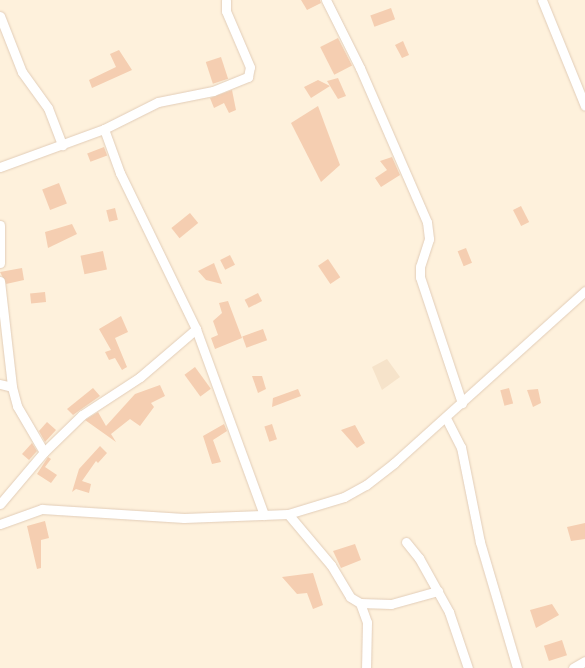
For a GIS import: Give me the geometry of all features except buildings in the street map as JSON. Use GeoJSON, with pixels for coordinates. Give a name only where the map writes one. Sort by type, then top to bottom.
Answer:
{"type":"FeatureCollection","features":[{"type":"Feature","properties":{"kind":"street"},"geometry":{"type":"LineString","coordinates":[[0,167],[104,129],[158,102],[213,91],[248,77],[250,67],[226,11],[226,0]]}},
{"type":"Feature","properties":{"kind":"street"},"geometry":{"type":"LineString","coordinates":[[326,0],[360,68],[427,222],[429,239],[420,267],[420,278],[462,403]]}},
{"type":"Feature","properties":{"kind":"street"},"geometry":{"type":"LineString","coordinates":[[542,0],[585,106]]}},
{"type":"Feature","properties":{"kind":"street"},"geometry":{"type":"LineString","coordinates":[[0,16],[22,72],[48,108],[62,145]]}},
{"type":"Feature","properties":{"kind":"street"},"geometry":{"type":"LineString","coordinates":[[104,129],[120,173],[196,329],[264,515]]}},
{"type":"Feature","properties":{"kind":"street"},"geometry":{"type":"LineString","coordinates":[[0,225],[0,263]]}},
{"type":"Feature","properties":{"kind":"street"},"geometry":{"type":"LineString","coordinates":[[0,281],[12,387],[17,406],[44,452]]}},
{"type":"Feature","properties":{"kind":"street"},"geometry":{"type":"LineString","coordinates":[[0,524],[42,509],[184,518],[288,514],[344,497],[366,485],[446,418],[585,291]]}},
{"type":"Feature","properties":{"kind":"street"},"geometry":{"type":"LineString","coordinates":[[0,504],[44,452],[82,416],[140,377],[196,329]]}},
{"type":"Feature","properties":{"kind":"street"},"geometry":{"type":"LineString","coordinates":[[0,384],[12,387]]}},
{"type":"Feature","properties":{"kind":"street"},"geometry":{"type":"LineString","coordinates":[[446,418],[461,447],[480,542],[517,668]]}},
{"type":"Feature","properties":{"kind":"street"},"geometry":{"type":"LineString","coordinates":[[288,514],[331,565],[350,597],[360,603],[391,604],[438,591]]}},
{"type":"Feature","properties":{"kind":"street"},"geometry":{"type":"LineString","coordinates":[[406,542],[438,591],[459,633],[468,668]]}},
{"type":"Feature","properties":{"kind":"street"},"geometry":{"type":"LineString","coordinates":[[360,603],[367,622],[366,668]]}},
{"type":"Feature","properties":{"kind":"street"},"geometry":{"type":"LineString","coordinates":[[573,668],[585,661]]}},
{"type":"Feature","properties":{"kind":"shaded area"},"geometry":{"type":"Polygon","coordinates":[[[387,359],[400,377],[382,390],[372,367],[387,359]]]}}]}
